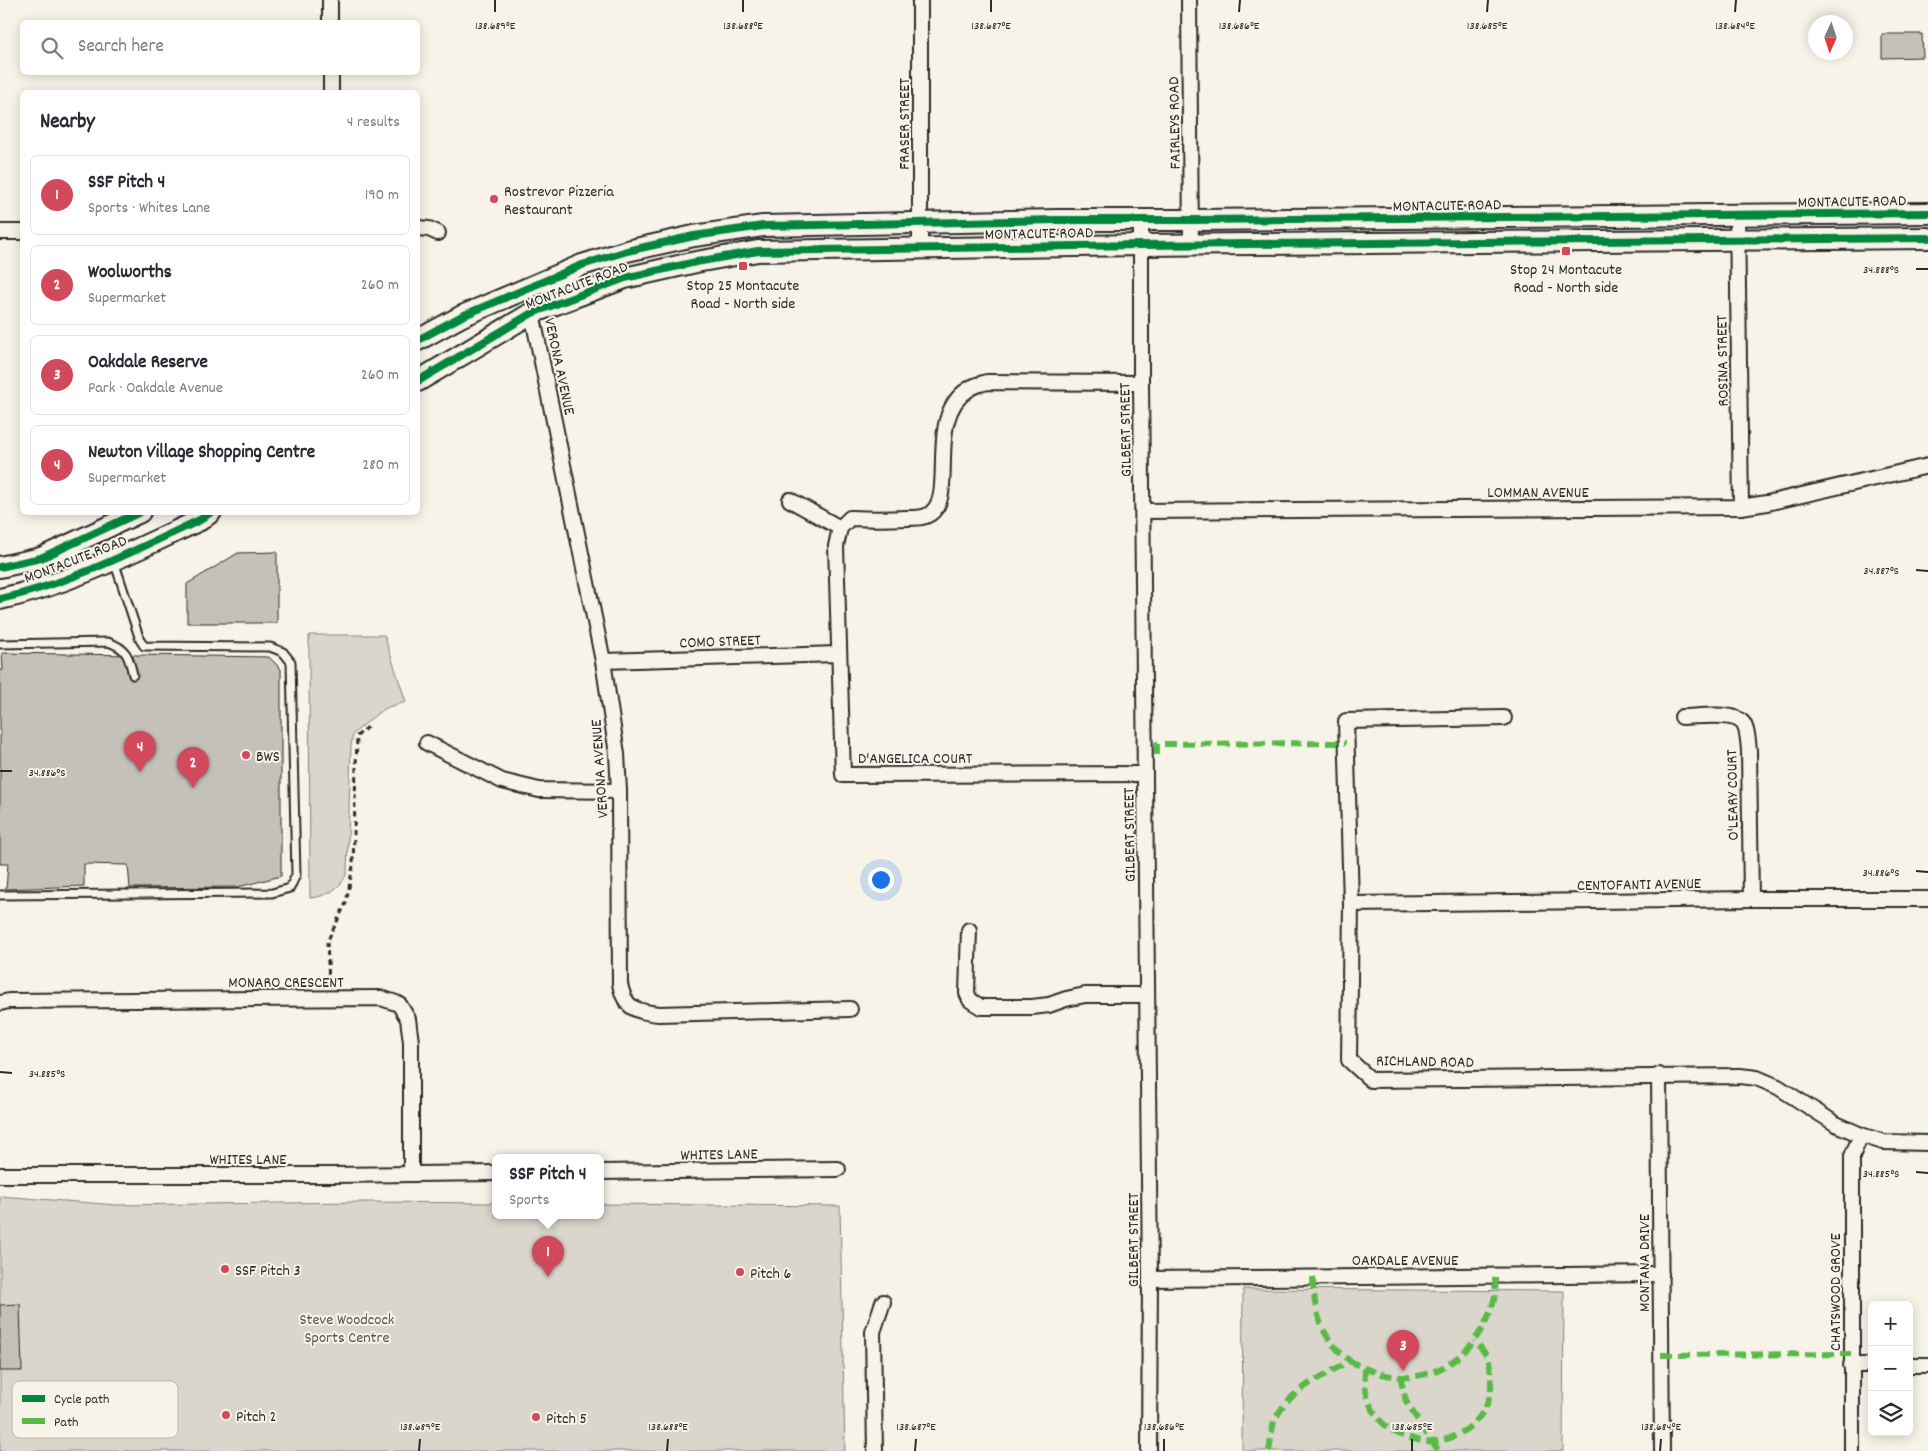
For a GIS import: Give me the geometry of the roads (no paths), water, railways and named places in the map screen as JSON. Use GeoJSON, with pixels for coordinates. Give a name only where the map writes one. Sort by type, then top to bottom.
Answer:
{"type":"FeatureCollection","features":[{"type":"Feature","properties":{"kind":"main road","name":"MONTACUTE ROAD"},"geometry":{"type":"LineString","coordinates":[[420,339],[462,316],[582,266],[627,251],[694,236],[763,226],[1141,219],[1928,213]]}},
{"type":"Feature","properties":{"kind":"main road","name":"MONTACUTE ROAD"},"geometry":{"type":"LineString","coordinates":[[420,375],[532,313],[625,278],[696,262],[758,251],[1141,244],[1928,238]]}},
{"type":"Feature","properties":{"kind":"main road","name":"MONTACUTE ROAD"},"geometry":{"type":"LineString","coordinates":[[0,567],[41,558],[134,515]]}},
{"type":"Feature","properties":{"kind":"main road","name":"MONTACUTE ROAD"},"geometry":{"type":"LineString","coordinates":[[0,598],[62,581],[114,560],[200,520],[207,515]]}},
{"type":"Feature","properties":{"kind":"street"},"geometry":{"type":"LineString","coordinates":[[330,0],[330,20]]}},
{"type":"Feature","properties":{"kind":"street","name":"FRASER STREET"},"geometry":{"type":"LineString","coordinates":[[920,0],[920,247]]}},
{"type":"Feature","properties":{"kind":"street","name":"FAIRLEYS ROAD"},"geometry":{"type":"LineString","coordinates":[[1188,0],[1191,245]]}},
{"type":"Feature","properties":{"kind":"street"},"geometry":{"type":"LineString","coordinates":[[331,75],[331,90]]}},
{"type":"Feature","properties":{"kind":"street","name":"ROSINA STREET"},"geometry":{"type":"LineString","coordinates":[[1737,215],[1741,507]]}},
{"type":"Feature","properties":{"kind":"street","name":"GILBERT STREET"},"geometry":{"type":"LineString","coordinates":[[1141,219],[1150,1279],[1149,1451]]}},
{"type":"Feature","properties":{"kind":"street"},"geometry":{"type":"LineString","coordinates":[[420,228],[429,229],[438,233]]}},
{"type":"Feature","properties":{"kind":"street"},"geometry":{"type":"LineString","coordinates":[[0,232],[20,232]]}},
{"type":"Feature","properties":{"kind":"street","name":"VERONA AVENUE"},"geometry":{"type":"LineString","coordinates":[[532,313],[603,662],[617,754],[620,791],[620,984],[623,998],[631,1007],[644,1012],[659,1014],[850,1009]]}},
{"type":"Feature","properties":{"kind":"street"},"geometry":{"type":"LineString","coordinates":[[790,500],[845,523],[927,516],[936,508],[942,496],[944,428],[950,410],[969,389],[987,382],[1141,383]]}},
{"type":"Feature","properties":{"kind":"street","name":"LOMMAN AVENUE"},"geometry":{"type":"LineString","coordinates":[[1143,511],[1741,507],[1767,503],[1928,466]]}},
{"type":"Feature","properties":{"kind":"street","name":"D'ANGELICA COURT"},"geometry":{"type":"LineString","coordinates":[[845,523],[836,546],[843,775],[1145,774]]}},
{"type":"Feature","properties":{"kind":"street","name":"COMO STREET"},"geometry":{"type":"LineString","coordinates":[[603,662],[838,654]]}},
{"type":"Feature","properties":{"kind":"street","name":"O'LEARY COURT"},"geometry":{"type":"LineString","coordinates":[[1682,717],[1730,716],[1743,723],[1749,750],[1751,899]]}},
{"type":"Feature","properties":{"kind":"street","name":"RICHLAND ROAD"},"geometry":{"type":"LineString","coordinates":[[1504,718],[1346,720],[1351,904],[1349,1060],[1372,1080],[1658,1076],[1740,1076],[1757,1078],[1778,1087],[1836,1124],[1861,1135],[1883,1142],[1928,1143]]}},
{"type":"Feature","properties":{"kind":"street"},"geometry":{"type":"LineString","coordinates":[[427,743],[502,781],[539,790],[620,791]]}},
{"type":"Feature","properties":{"kind":"street","name":"CENTOFANTI AVENUE"},"geometry":{"type":"LineString","coordinates":[[1351,904],[1751,899],[1928,899]]}},
{"type":"Feature","properties":{"kind":"street"},"geometry":{"type":"LineString","coordinates":[[969,930],[968,993],[970,1000],[981,1007],[1050,1005],[1085,995],[1147,995]]}},
{"type":"Feature","properties":{"kind":"street","name":"MONARO CRESCENT"},"geometry":{"type":"LineString","coordinates":[[0,1003],[29,1001],[381,998],[399,1004],[408,1019],[410,1042],[411,1174]]}},
{"type":"Feature","properties":{"kind":"street","name":"MONTANA DRIVE"},"geometry":{"type":"LineString","coordinates":[[1658,1076],[1662,1451]]}},
{"type":"Feature","properties":{"kind":"street","name":"CHATSWOOD GROVE"},"geometry":{"type":"LineString","coordinates":[[1852,1451],[1852,1156],[1861,1135]]}},
{"type":"Feature","properties":{"kind":"street","name":"WHITES LANE"},"geometry":{"type":"LineString","coordinates":[[604,1172],[838,1170]]}},
{"type":"Feature","properties":{"kind":"street","name":"WHITES LANE"},"geometry":{"type":"LineString","coordinates":[[0,1175],[492,1173]]}},
{"type":"Feature","properties":{"kind":"street","name":"OAKDALE AVENUE"},"geometry":{"type":"LineString","coordinates":[[1150,1279],[1661,1274]]}},
{"type":"Feature","properties":{"kind":"street"},"geometry":{"type":"LineString","coordinates":[[875,1451],[873,1332],[883,1302]]}},
{"type":"Feature","properties":{"kind":"street"},"geometry":{"type":"LineString","coordinates":[[1851,1365],[1868,1365]]}},
{"type":"Feature","properties":{"kind":"street"},"geometry":{"type":"LineString","coordinates":[[1913,1365],[1928,1365]]}},
{"type":"Feature","properties":{"kind":"lane"},"geometry":{"type":"LineString","coordinates":[[0,895],[272,893],[290,888],[296,875],[291,662],[283,652],[270,647],[144,646],[140,640],[114,560],[101,548],[70,557],[41,558]]}},
{"type":"Feature","properties":{"kind":"lane"},"geometry":{"type":"LineString","coordinates":[[0,644],[108,642],[124,651],[129,658],[133,675]]}},
{"type":"Feature","properties":{"kind":"place","name":"Rostrevor Pizzeria Restaurant"},"geometry":{"type":"Point","coordinates":[494,199]}},
{"type":"Feature","properties":{"kind":"place","name":"Stop 24 Montacute Road - North side"},"geometry":{"type":"Point","coordinates":[1566,251]}},
{"type":"Feature","properties":{"kind":"place","name":"Stop 25 Montacute Road - North side"},"geometry":{"type":"Point","coordinates":[743,266]}},
{"type":"Feature","properties":{"kind":"place","name":"BWS"},"geometry":{"type":"Point","coordinates":[246,755]}},
{"type":"Feature","properties":{"kind":"place","name":"Newton Village Shopping Centre"},"geometry":{"type":"Point","coordinates":[140,772]}},
{"type":"Feature","properties":{"kind":"place","name":"Woolworths"},"geometry":{"type":"Point","coordinates":[193,788]}},
{"type":"Feature","properties":{"kind":"place","name":"SSF Pitch 3"},"geometry":{"type":"Point","coordinates":[225,1269]}},
{"type":"Feature","properties":{"kind":"place","name":"Pitch 6"},"geometry":{"type":"Point","coordinates":[740,1272]}},
{"type":"Feature","properties":{"kind":"place","name":"SSF Pitch 4"},"geometry":{"type":"Point","coordinates":[548,1277]}},
{"type":"Feature","properties":{"kind":"place","name":"Oakdale Reserve"},"geometry":{"type":"Point","coordinates":[1403,1371]}},
{"type":"Feature","properties":{"kind":"place","name":"Pitch 2"},"geometry":{"type":"Point","coordinates":[226,1415]}},
{"type":"Feature","properties":{"kind":"place","name":"Pitch 5"},"geometry":{"type":"Point","coordinates":[536,1417]}},
{"type":"Feature","properties":{"kind":"park label","name":"Steve Woodcock Sports Centre"},"geometry":{"type":"Point","coordinates":[347,1327]}}]}
